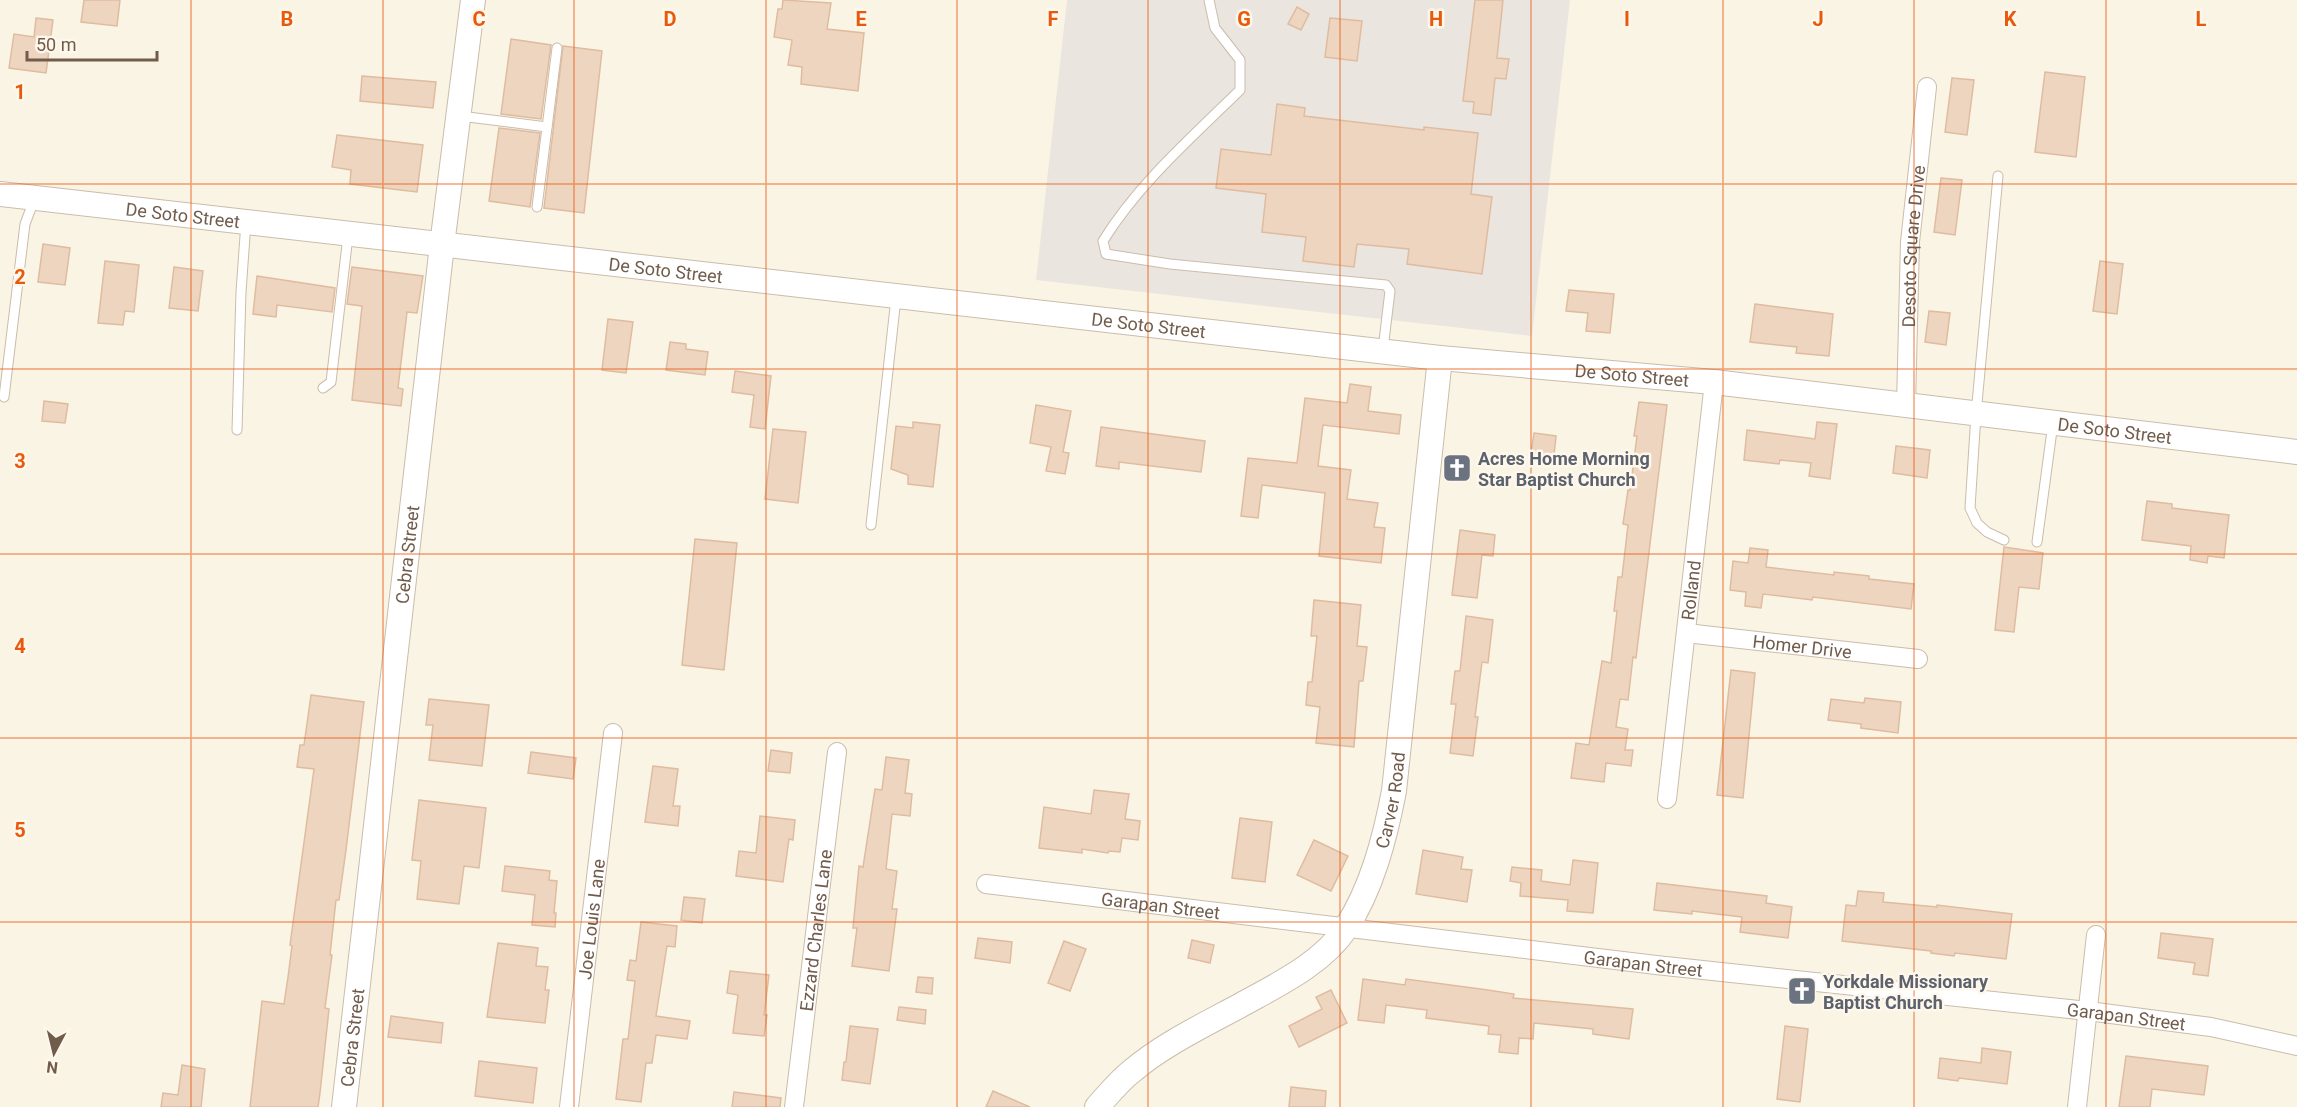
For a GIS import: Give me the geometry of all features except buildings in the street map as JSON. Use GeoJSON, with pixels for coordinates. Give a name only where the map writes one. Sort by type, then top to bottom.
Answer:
{"type":"FeatureCollection","features":[{"type":"Feature","properties":{"kind":"street","name":"Cebra Street"},"geometry":{"type":"LineString","coordinates":[[344,1107],[442,245],[473,0]]}},
{"type":"Feature","properties":{"kind":"street","name":"Desoto Square Drive"},"geometry":{"type":"LineString","coordinates":[[1906,405],[1910,242],[1927,87]]}},
{"type":"Feature","properties":{"kind":"street","name":"De Soto Street"},"geometry":{"type":"LineString","coordinates":[[0,194],[1383,352],[1714,382],[2297,452]]}},
{"type":"Feature","properties":{"kind":"street","name":"Carver Road"},"geometry":{"type":"LineString","coordinates":[[1097,1107],[1131,1071],[1198,1028],[1284,981],[1328,948],[1345,929],[1370,880],[1388,822],[1394,791],[1440,358]]}},
{"type":"Feature","properties":{"kind":"street","name":"Rolland"},"geometry":{"type":"LineString","coordinates":[[1667,800],[1714,382]]}},
{"type":"Feature","properties":{"kind":"street","name":"Homer Drive"},"geometry":{"type":"LineString","coordinates":[[1686,633],[1918,659]]}},
{"type":"Feature","properties":{"kind":"street","name":"Joe Louis Lane"},"geometry":{"type":"LineString","coordinates":[[568,1107],[613,733]]}},
{"type":"Feature","properties":{"kind":"street","name":"Ezzard Charles Lane"},"geometry":{"type":"LineString","coordinates":[[794,1107],[837,752]]}},
{"type":"Feature","properties":{"kind":"street","name":"Garapan Street"},"geometry":{"type":"LineString","coordinates":[[986,884],[1345,929],[2088,1011],[2211,1027],[2297,1046]]}},
{"type":"Feature","properties":{"kind":"street"},"geometry":{"type":"LineString","coordinates":[[2077,1107],[2096,935]]}},
{"type":"Feature","properties":{"kind":"lane"},"geometry":{"type":"LineString","coordinates":[[1209,0],[1215,28],[1240,60],[1240,90],[1184,144],[1117,219],[1103,241],[1106,254],[1170,264],[1386,285],[1390,291],[1383,352]]}},
{"type":"Feature","properties":{"kind":"lane"},"geometry":{"type":"LineString","coordinates":[[537,207],[557,48]]}},
{"type":"Feature","properties":{"kind":"lane"},"geometry":{"type":"LineString","coordinates":[[459,116],[547,127]]}},
{"type":"Feature","properties":{"kind":"lane"},"geometry":{"type":"LineString","coordinates":[[1998,176],[1976,414],[1970,508],[1977,523],[1987,532],[2004,540]]}},
{"type":"Feature","properties":{"kind":"lane"},"geometry":{"type":"LineString","coordinates":[[4,397],[25,224],[35,198]]}},
{"type":"Feature","properties":{"kind":"lane"},"geometry":{"type":"LineString","coordinates":[[237,430],[241,292],[246,222]]}},
{"type":"Feature","properties":{"kind":"lane"},"geometry":{"type":"LineString","coordinates":[[323,388],[331,382],[348,234]]}},
{"type":"Feature","properties":{"kind":"lane"},"geometry":{"type":"LineString","coordinates":[[871,525],[896,297]]}},
{"type":"Feature","properties":{"kind":"lane"},"geometry":{"type":"LineString","coordinates":[[2037,542],[2053,423]]}},
{"type":"Feature","properties":{"kind":"shaded area"},"geometry":{"type":"Polygon","coordinates":[[[1067,0],[1570,0],[1532,336],[1036,280],[1067,0]]]}},
{"type":"Feature","properties":{"kind":"place","name":"Acres Home Morning Star Baptist Church"},"geometry":{"type":"Point","coordinates":[1457,468]}},
{"type":"Feature","properties":{"kind":"place","name":"Yorkdale Missionary Baptist Church"},"geometry":{"type":"Point","coordinates":[1802,991]}}]}
